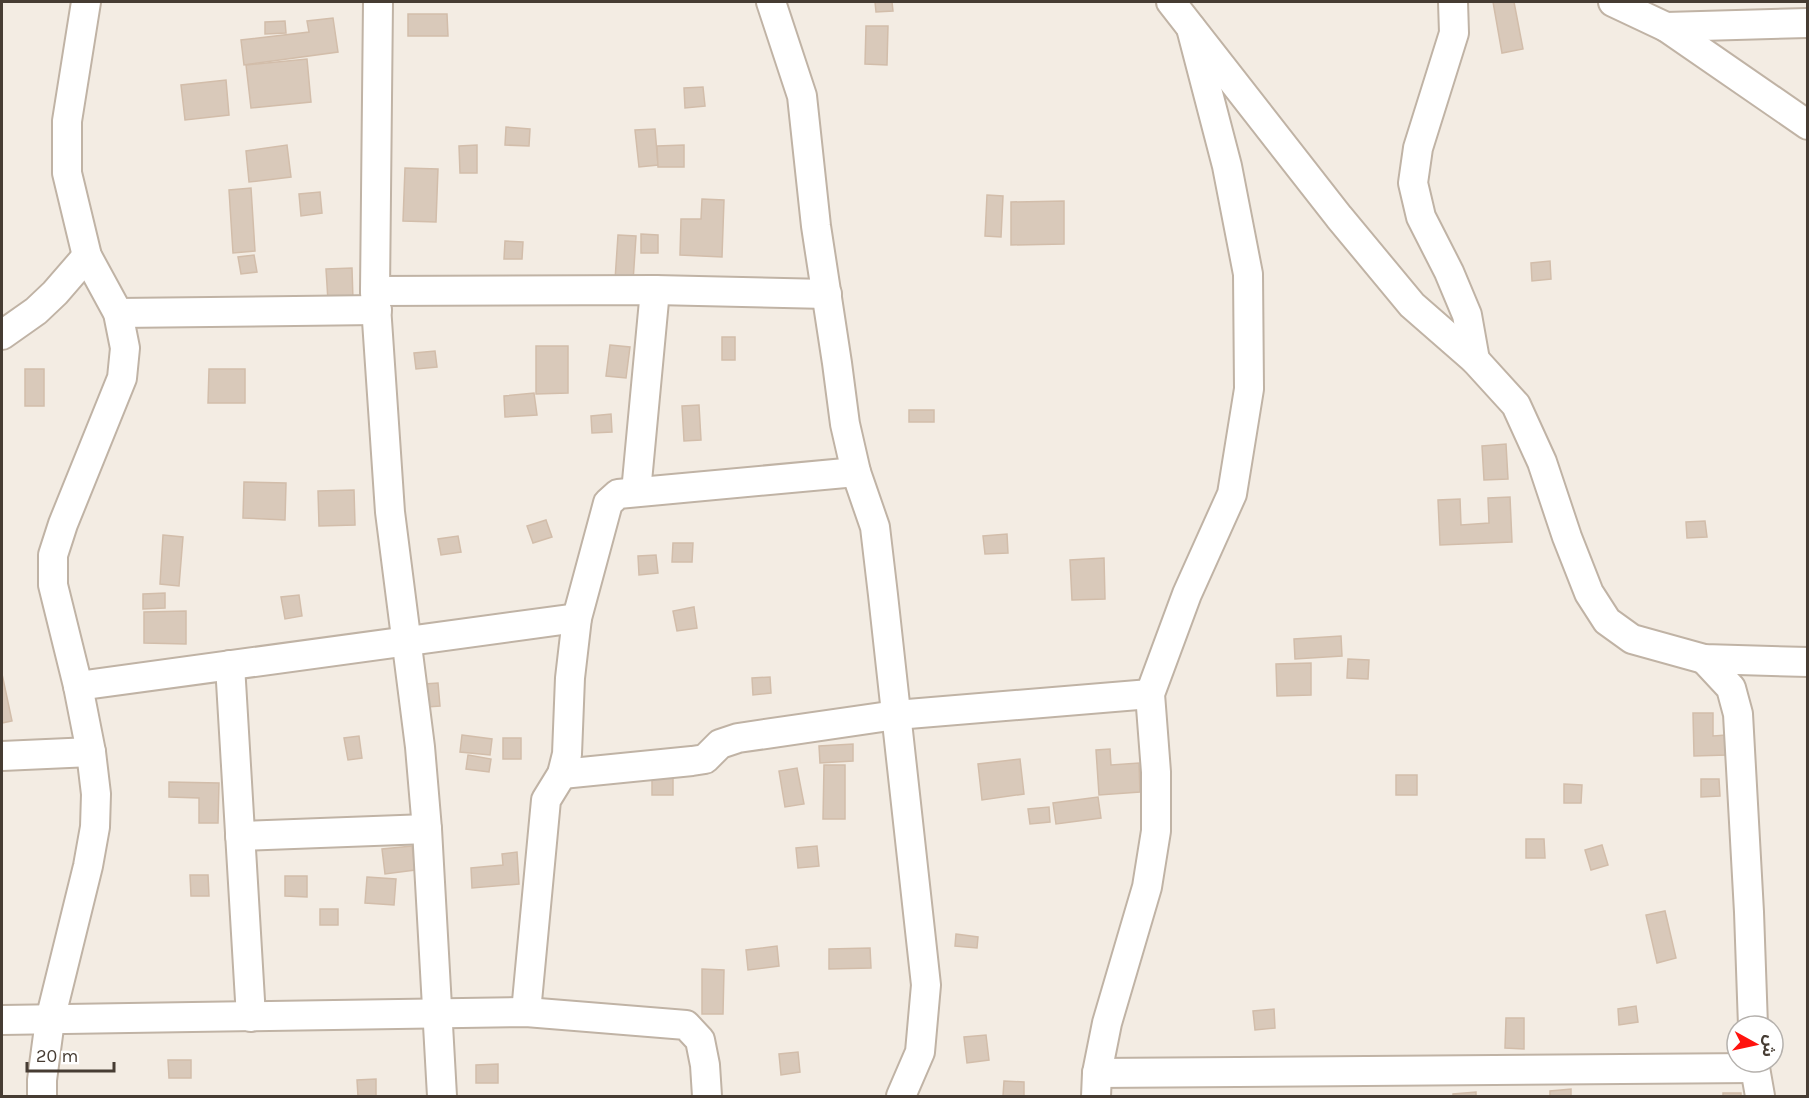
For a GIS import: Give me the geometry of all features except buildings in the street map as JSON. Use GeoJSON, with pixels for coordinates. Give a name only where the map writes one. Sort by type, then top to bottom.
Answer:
{"type":"FeatureCollection","features":[{"type":"Feature","properties":{"kind":"street"},"geometry":{"type":"LineString","coordinates":[[42,1096],[42,1080],[51,1020],[88,866],[95,827],[96,794],[91,752],[78,686],[53,585],[53,555],[63,524],[122,378],[125,348],[117,313],[87,256],[67,173],[67,121],[86,2]]}},
{"type":"Feature","properties":{"kind":"street"},"geometry":{"type":"LineString","coordinates":[[378,2],[376,300],[390,512],[420,747],[427,829],[442,1096]]}},
{"type":"Feature","properties":{"kind":"street"},"geometry":{"type":"LineString","coordinates":[[771,2],[802,96],[816,226],[845,424],[856,472],[874,527],[926,985],[920,1052],[901,1096]]}},
{"type":"Feature","properties":{"kind":"street"},"geometry":{"type":"LineString","coordinates":[[1171,2],[1339,217],[1412,305],[1475,360],[1516,405],[1542,462],[1589,593],[1607,621],[1632,639],[1704,659],[1808,662]]}},
{"type":"Feature","properties":{"kind":"street"},"geometry":{"type":"LineString","coordinates":[[1453,2],[1454,33],[1418,148],[1413,183],[1421,217],[1449,272],[1467,315],[1475,360]]}},
{"type":"Feature","properties":{"kind":"street"},"geometry":{"type":"LineString","coordinates":[[1613,2],[1666,27],[1808,125]]}},
{"type":"Feature","properties":{"kind":"street"},"geometry":{"type":"LineString","coordinates":[[1666,27],[1733,13],[1808,23]]}},
{"type":"Feature","properties":{"kind":"street"},"geometry":{"type":"LineString","coordinates":[[1191,28],[1227,166],[1248,274],[1249,390],[1232,494],[1188,594],[1150,694],[1156,772],[1156,831],[1147,887],[1107,1023],[1096,1085],[1725,1066]]}},
{"type":"Feature","properties":{"kind":"street"},"geometry":{"type":"LineString","coordinates":[[2,335],[36,311],[87,256]]}},
{"type":"Feature","properties":{"kind":"street"},"geometry":{"type":"LineString","coordinates":[[117,313],[376,300],[655,290],[827,294]]}},
{"type":"Feature","properties":{"kind":"street"},"geometry":{"type":"LineString","coordinates":[[636,492],[655,290]]}},
{"type":"Feature","properties":{"kind":"street"},"geometry":{"type":"LineString","coordinates":[[526,1012],[546,800],[562,774],[567,754],[570,678],[577,618],[608,503],[618,494],[856,472]]}},
{"type":"Feature","properties":{"kind":"street"},"geometry":{"type":"LineString","coordinates":[[78,686],[577,618]]}},
{"type":"Feature","properties":{"kind":"street"},"geometry":{"type":"LineString","coordinates":[[1704,659],[1731,688],[1738,714],[1753,1014]]}},
{"type":"Feature","properties":{"kind":"street"},"geometry":{"type":"LineString","coordinates":[[230,665],[251,1017]]}},
{"type":"Feature","properties":{"kind":"street"},"geometry":{"type":"LineString","coordinates":[[562,774],[692,762],[705,759],[720,744],[738,738],[896,716],[1150,694]]}},
{"type":"Feature","properties":{"kind":"street"},"geometry":{"type":"LineString","coordinates":[[2,756],[91,752]]}},
{"type":"Feature","properties":{"kind":"street"},"geometry":{"type":"LineString","coordinates":[[240,837],[427,829]]}},
{"type":"Feature","properties":{"kind":"street"},"geometry":{"type":"LineString","coordinates":[[2,1020],[526,1012],[686,1025],[700,1040],[705,1065],[707,1096]]}},
{"type":"Feature","properties":{"kind":"street"},"geometry":{"type":"LineString","coordinates":[[1756,1074],[1760,1096]]}}]}
